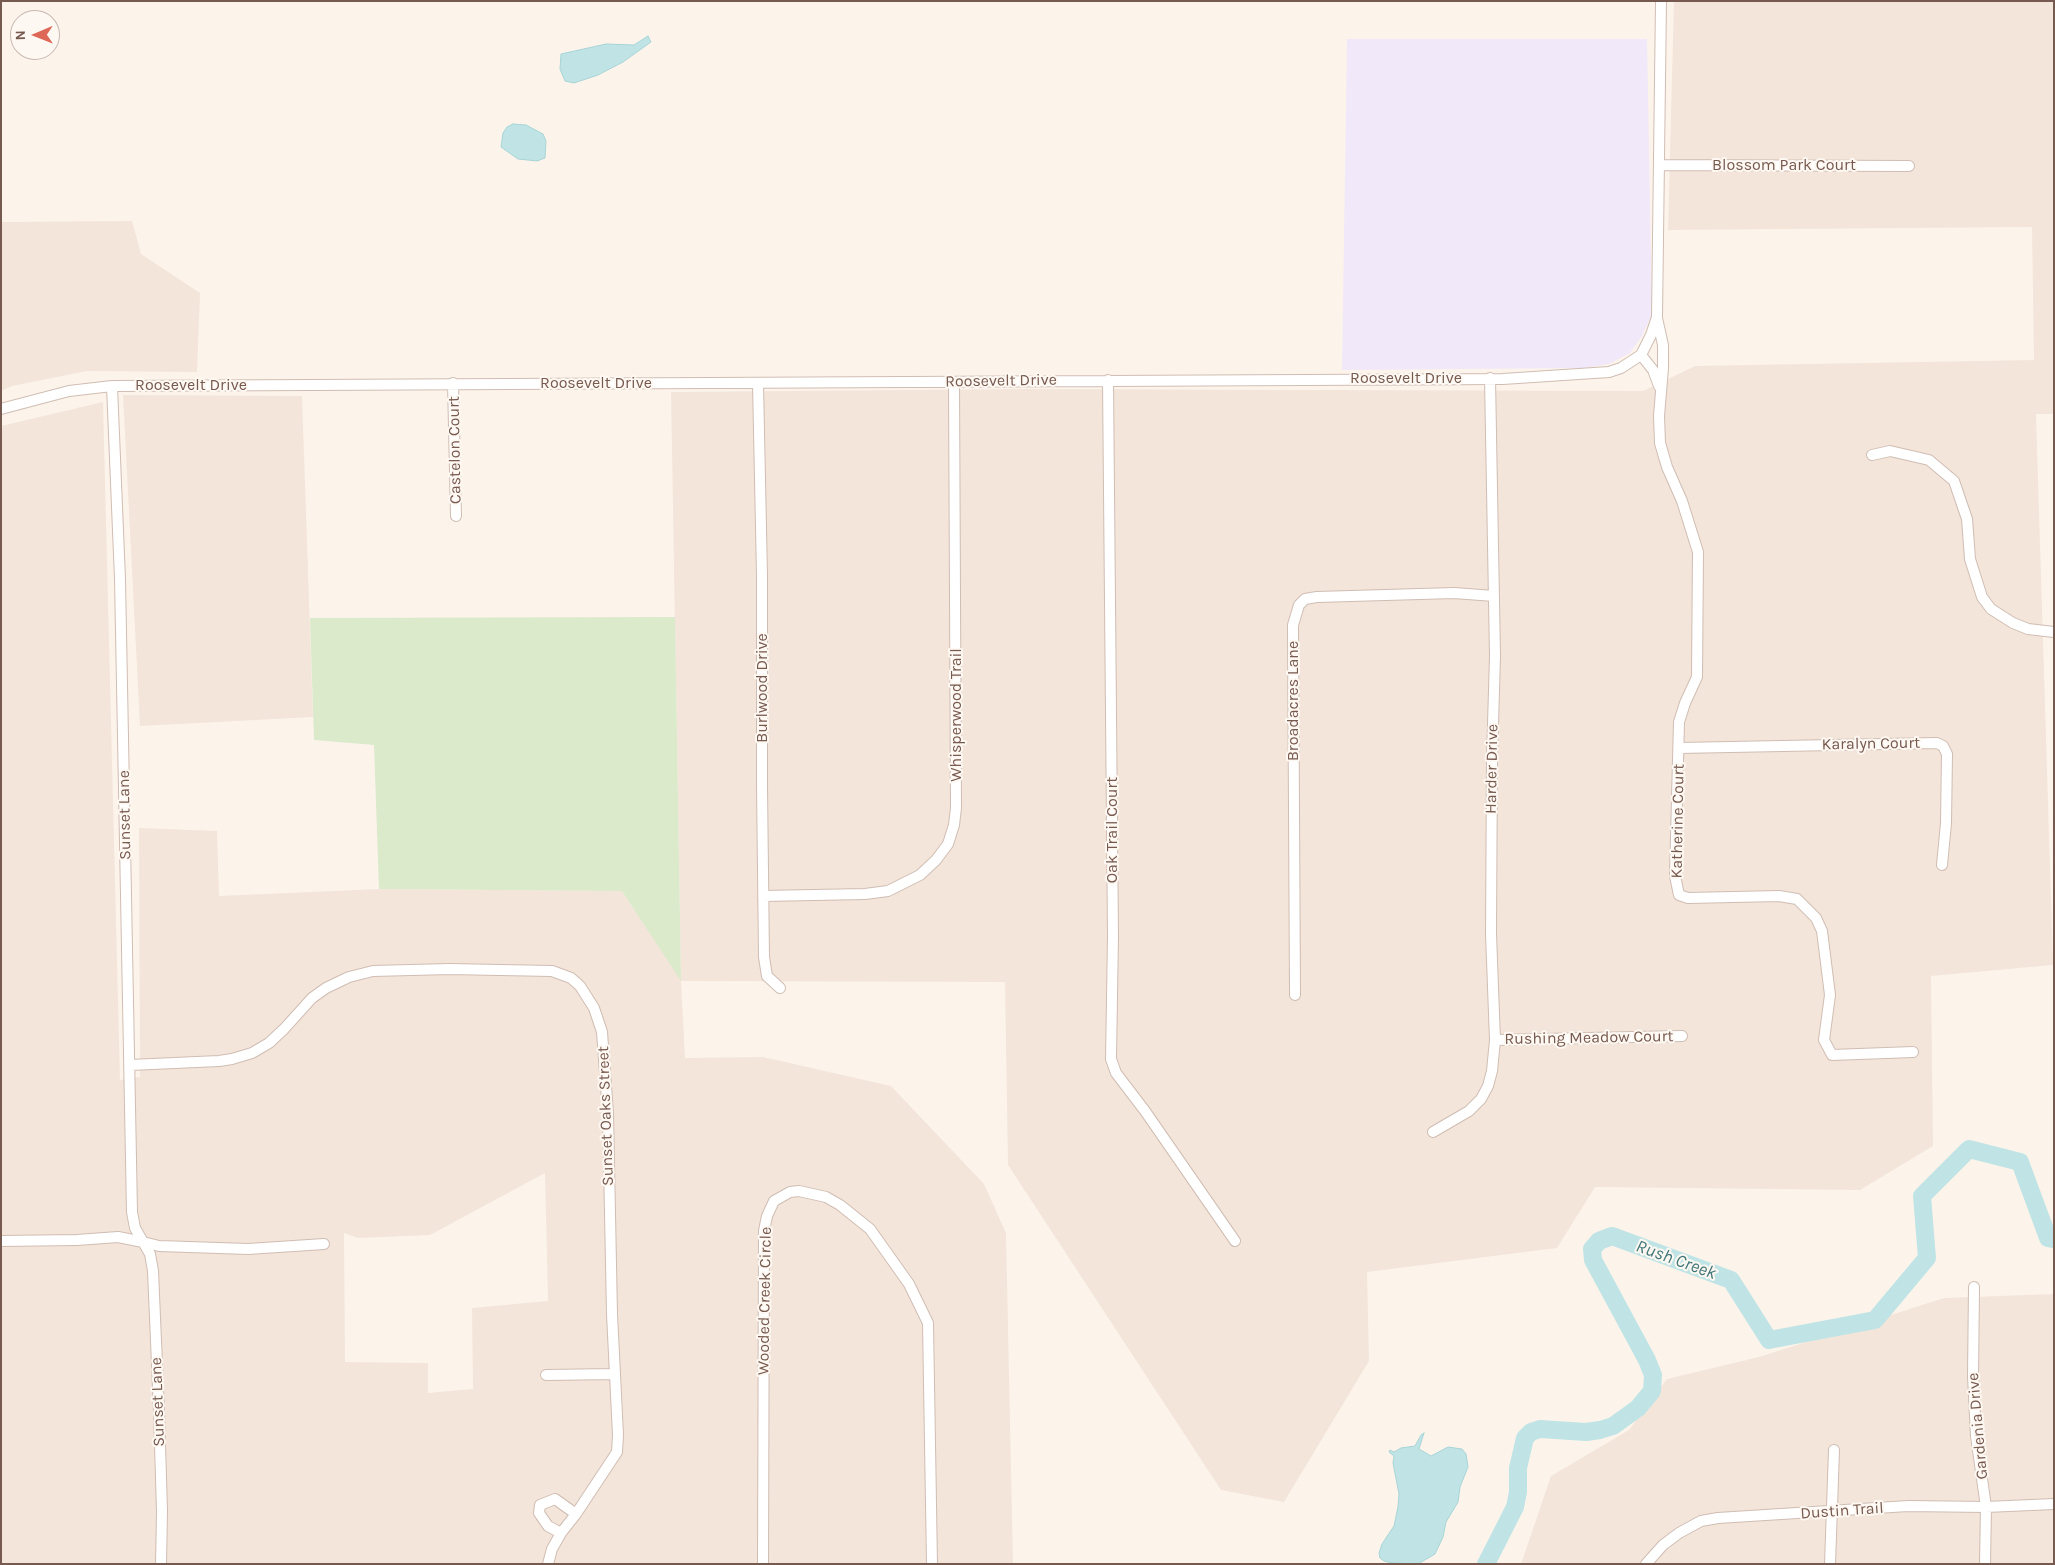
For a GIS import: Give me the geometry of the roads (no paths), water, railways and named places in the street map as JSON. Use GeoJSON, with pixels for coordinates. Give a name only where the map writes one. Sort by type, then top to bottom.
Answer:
{"type":"FeatureCollection","features":[{"type":"Feature","properties":{"kind":"street","name":"Roosevelt Drive"},"geometry":{"type":"LineString","coordinates":[[1,409],[69,391],[112,386],[1490,378],[1609,372],[1621,368],[1640,355],[1651,335],[1657,317],[1661,1]]}},
{"type":"Feature","properties":{"kind":"street","name":"Blossom Park Court"},"geometry":{"type":"LineString","coordinates":[[1660,165],[1909,166]]}},
{"type":"Feature","properties":{"kind":"street","name":"Katherine Court"},"geometry":{"type":"LineString","coordinates":[[1657,317],[1663,344],[1663,368],[1660,390],[1660,443],[1666,467],[1682,501],[1698,552],[1697,677],[1679,722],[1675,876],[1678,895],[1688,898],[1779,896],[1797,899],[1816,918],[1822,931],[1830,995],[1824,1040],[1832,1055],[1913,1052]]}},
{"type":"Feature","properties":{"kind":"street","name":"Katherine Court"},"geometry":{"type":"LineString","coordinates":[[1640,355],[1654,370],[1660,390]]}},
{"type":"Feature","properties":{"kind":"street","name":"Harder Drive"},"geometry":{"type":"LineString","coordinates":[[1434,1132],[1469,1111],[1481,1099],[1488,1086],[1492,1071],[1495,1040],[1491,934],[1492,758],[1495,656],[1490,378]]}},
{"type":"Feature","properties":{"kind":"street","name":"Oak Trail Court"},"geometry":{"type":"LineString","coordinates":[[1108,380],[1113,936],[1111,1059],[1116,1073],[1145,1111],[1235,1241]]}},
{"type":"Feature","properties":{"kind":"street","name":"Whisperwood Trail"},"geometry":{"type":"LineString","coordinates":[[763,896],[865,894],[888,891],[920,875],[936,860],[948,844],[954,825],[956,808],[954,382]]}},
{"type":"Feature","properties":{"kind":"street","name":"Castelon Court"},"geometry":{"type":"LineString","coordinates":[[453,383],[456,516]]}},
{"type":"Feature","properties":{"kind":"street","name":"Burlwood Drive"},"geometry":{"type":"LineString","coordinates":[[758,383],[762,576],[764,957],[767,976],[780,988]]}},
{"type":"Feature","properties":{"kind":"street","name":"Sunset Lane"},"geometry":{"type":"LineString","coordinates":[[112,386],[120,579],[132,1212],[135,1228],[150,1254],[153,1270],[162,1511],[161,1564]]}},
{"type":"Feature","properties":{"kind":"street"},"geometry":{"type":"LineString","coordinates":[[1872,455],[1890,452],[1929,460],[1954,481],[1967,520],[1970,559],[1982,597],[1991,609],[2013,623],[2028,629],[2054,632]]}},
{"type":"Feature","properties":{"kind":"street","name":"Broadacres Lane"},"geometry":{"type":"LineString","coordinates":[[1295,995],[1292,625],[1299,605],[1305,599],[1317,597],[1454,593],[1494,596]]}},
{"type":"Feature","properties":{"kind":"street","name":"Karalyn Court"},"geometry":{"type":"LineString","coordinates":[[1679,748],[1937,743],[1943,746],[1947,754],[1946,823],[1942,865]]}},
{"type":"Feature","properties":{"kind":"street","name":"Sunset Oaks Street"},"geometry":{"type":"LineString","coordinates":[[130,1065],[219,1061],[252,1053],[269,1043],[312,998],[326,988],[349,976],[373,972],[449,969],[552,971],[571,978],[588,996],[602,1032],[608,1113],[617,1452],[576,1514],[560,1533],[552,1549],[548,1564]]}},
{"type":"Feature","properties":{"kind":"street","name":"Rushing Meadow Court"},"geometry":{"type":"LineString","coordinates":[[1495,1040],[1682,1036]]}},
{"type":"Feature","properties":{"kind":"street","name":"Wooded Creek Circle"},"geometry":{"type":"LineString","coordinates":[[764,1564],[764,1231],[767,1216],[774,1201],[790,1192],[799,1191],[826,1196],[870,1229],[909,1284],[928,1322],[932,1564]]}},
{"type":"Feature","properties":{"kind":"street"},"geometry":{"type":"LineString","coordinates":[[1,1241],[77,1240],[118,1237],[159,1246],[248,1249],[324,1244]]}},
{"type":"Feature","properties":{"kind":"street","name":"Gardenia Drive"},"geometry":{"type":"LineString","coordinates":[[1974,1287],[1973,1376],[1976,1436],[1986,1507],[1986,1564]]}},
{"type":"Feature","properties":{"kind":"street"},"geometry":{"type":"LineString","coordinates":[[546,1375],[615,1374]]}},
{"type":"Feature","properties":{"kind":"street"},"geometry":{"type":"LineString","coordinates":[[1830,1564],[1834,1450]]}},
{"type":"Feature","properties":{"kind":"street"},"geometry":{"type":"LineString","coordinates":[[560,1533],[548,1526],[539,1513],[540,1505],[555,1499],[576,1514]]}},
{"type":"Feature","properties":{"kind":"street","name":"Dustin Trail"},"geometry":{"type":"LineString","coordinates":[[1646,1564],[1679,1533],[1701,1521],[1718,1518],[1908,1506],[1986,1507],[2054,1504]]}},
{"type":"Feature","properties":{"kind":"water"},"geometry":{"type":"Polygon","coordinates":[[[648,36],[651,42],[623,62],[598,75],[574,83],[565,81],[560,69],[561,54],[606,44],[634,45],[648,36]]]}},
{"type":"Feature","properties":{"kind":"water"},"geometry":{"type":"Polygon","coordinates":[[[513,124],[526,125],[543,134],[546,141],[545,158],[537,161],[518,159],[501,147],[503,133],[507,127],[513,124]]]}},
{"type":"Feature","properties":{"kind":"water"},"geometry":{"type":"Polygon","coordinates":[[[1424,1433],[1419,1449],[1431,1456],[1448,1447],[1462,1449],[1466,1454],[1468,1467],[1460,1487],[1458,1502],[1446,1522],[1443,1537],[1435,1554],[1418,1564],[1384,1561],[1380,1558],[1379,1553],[1382,1544],[1394,1526],[1399,1494],[1393,1463],[1394,1456],[1389,1452],[1390,1450],[1394,1452],[1401,1448],[1415,1446],[1424,1433]]]}},
{"type":"Feature","properties":{"kind":"waterway","name":"Rush Creek"},"geometry":{"type":"LineString","coordinates":[[1486,1564],[1515,1507],[1518,1492],[1518,1468],[1525,1438],[1531,1432],[1540,1429],[1586,1432],[1613,1426],[1638,1408],[1652,1391],[1653,1375],[1647,1360],[1593,1260],[1592,1249],[1599,1241],[1612,1236],[1731,1280],[1769,1340],[1875,1320],[1927,1258],[1922,1196],[1969,1149],[2020,1162],[2048,1238],[2054,1239]]}}]}
